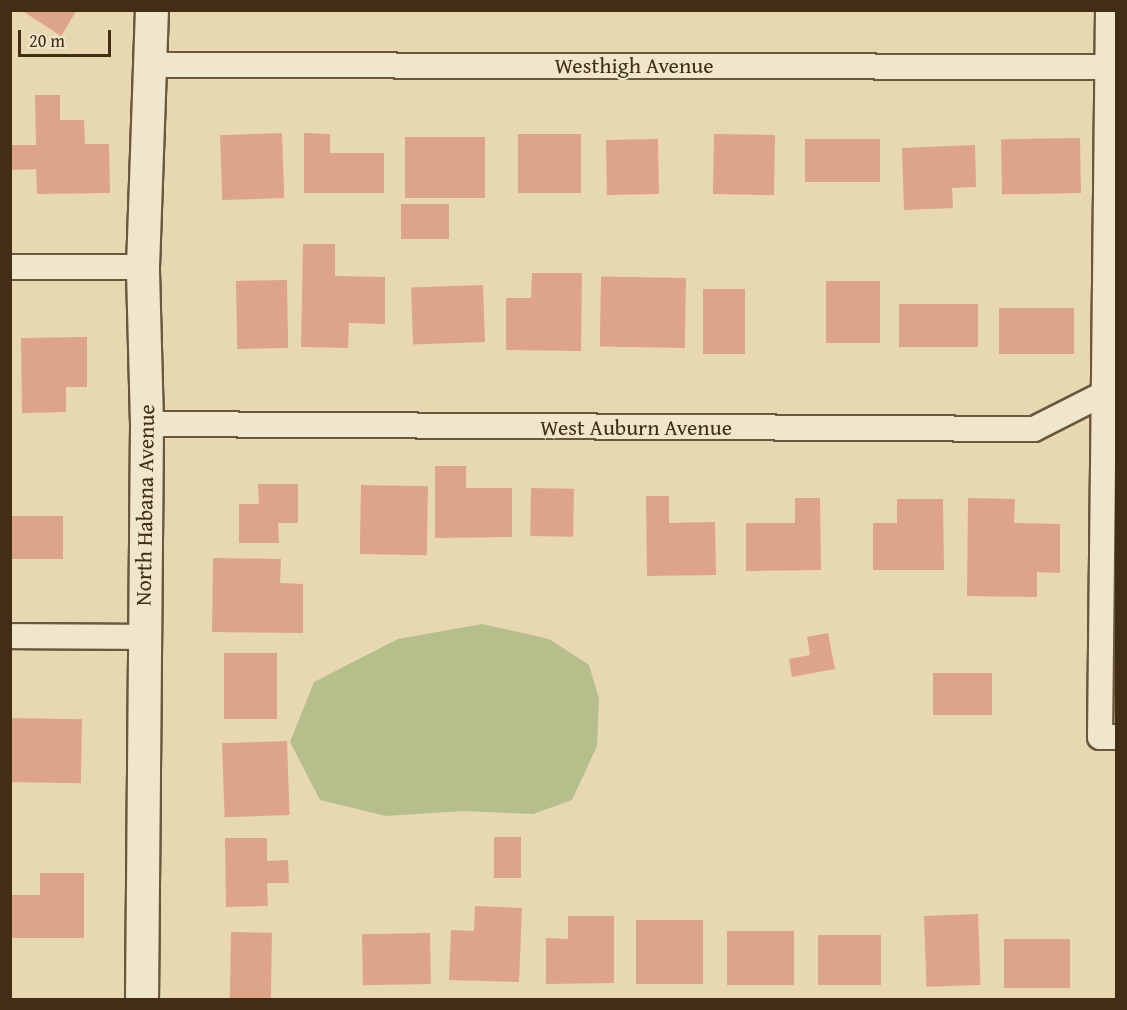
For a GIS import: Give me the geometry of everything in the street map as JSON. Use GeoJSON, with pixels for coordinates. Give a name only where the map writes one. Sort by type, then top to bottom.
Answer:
{"type":"FeatureCollection","features":[{"type":"Feature","properties":{"kind":"street","name":"North Habana Avenue"},"geometry":{"type":"LineString","coordinates":[[142,999],[143,637],[147,424],[143,267],[152,65],[152,10]]}},
{"type":"Feature","properties":{"kind":"street"},"geometry":{"type":"LineString","coordinates":[[1108,10],[1112,67],[1108,737]]}},
{"type":"Feature","properties":{"kind":"street","name":"Westhigh Avenue"},"geometry":{"type":"LineString","coordinates":[[152,65],[1112,67]]}},
{"type":"Feature","properties":{"kind":"street"},"geometry":{"type":"LineString","coordinates":[[10,267],[143,267]]}},
{"type":"Feature","properties":{"kind":"street","name":"West Auburn Avenue"},"geometry":{"type":"LineString","coordinates":[[147,424],[1034,429],[1110,394]]}},
{"type":"Feature","properties":{"kind":"street"},"geometry":{"type":"LineString","coordinates":[[10,636],[143,637]]}},
{"type":"Feature","properties":{"kind":"green space"},"geometry":{"type":"Polygon","coordinates":[[[482,624],[549,639],[589,665],[599,699],[597,746],[572,800],[533,814],[463,811],[386,816],[320,800],[290,742],[314,682],[398,639],[482,624]]]}},
{"type":"Feature","properties":{"kind":"building"},"geometry":{"type":"Polygon","coordinates":[[[21,10],[77,10],[61,36],[21,10]]]}},
{"type":"Feature","properties":{"kind":"building"},"geometry":{"type":"Polygon","coordinates":[[[35,95],[60,95],[60,120],[84,120],[85,144],[109,144],[110,193],[37,194],[36,169],[12,170],[12,145],[36,145],[35,95]]]}},
{"type":"Feature","properties":{"kind":"building"},"geometry":{"type":"Polygon","coordinates":[[[282,133],[284,198],[222,200],[220,135],[282,133]]]}},
{"type":"Feature","properties":{"kind":"building"},"geometry":{"type":"Polygon","coordinates":[[[304,133],[330,134],[330,153],[384,153],[384,193],[304,193],[304,133]]]}},
{"type":"Feature","properties":{"kind":"building"},"geometry":{"type":"Polygon","coordinates":[[[518,134],[581,134],[581,193],[518,193],[518,134]]]}},
{"type":"Feature","properties":{"kind":"building"},"geometry":{"type":"Polygon","coordinates":[[[714,134],[775,135],[774,195],[713,194],[714,134]]]}},
{"type":"Feature","properties":{"kind":"building"},"geometry":{"type":"Polygon","coordinates":[[[405,137],[485,137],[485,198],[405,198],[405,137]]]}},
{"type":"Feature","properties":{"kind":"building"},"geometry":{"type":"Polygon","coordinates":[[[1080,138],[1081,193],[1002,194],[1001,139],[1080,138]]]}},
{"type":"Feature","properties":{"kind":"building"},"geometry":{"type":"Polygon","coordinates":[[[658,139],[659,194],[607,195],[606,140],[658,139]]]}},
{"type":"Feature","properties":{"kind":"building"},"geometry":{"type":"Polygon","coordinates":[[[805,139],[880,139],[880,182],[805,182],[805,139]]]}},
{"type":"Feature","properties":{"kind":"building"},"geometry":{"type":"Polygon","coordinates":[[[975,145],[976,187],[952,188],[953,208],[904,210],[902,148],[975,145]]]}},
{"type":"Feature","properties":{"kind":"building"},"geometry":{"type":"Polygon","coordinates":[[[401,204],[449,204],[449,239],[401,239],[401,204]]]}},
{"type":"Feature","properties":{"kind":"building"},"geometry":{"type":"Polygon","coordinates":[[[303,244],[335,244],[335,276],[385,277],[385,324],[349,323],[348,348],[301,347],[303,244]]]}},
{"type":"Feature","properties":{"kind":"building"},"geometry":{"type":"Polygon","coordinates":[[[532,273],[582,273],[581,351],[506,350],[506,298],[531,298],[532,273]]]}},
{"type":"Feature","properties":{"kind":"building"},"geometry":{"type":"Polygon","coordinates":[[[601,277],[686,278],[685,348],[600,347],[601,277]]]}},
{"type":"Feature","properties":{"kind":"building"},"geometry":{"type":"Polygon","coordinates":[[[287,280],[288,348],[237,349],[236,281],[287,280]]]}},
{"type":"Feature","properties":{"kind":"building"},"geometry":{"type":"Polygon","coordinates":[[[826,281],[880,281],[880,343],[826,343],[826,281]]]}},
{"type":"Feature","properties":{"kind":"building"},"geometry":{"type":"Polygon","coordinates":[[[483,285],[485,342],[413,344],[411,288],[483,285]]]}},
{"type":"Feature","properties":{"kind":"building"},"geometry":{"type":"Polygon","coordinates":[[[703,289],[745,289],[745,354],[703,354],[703,289]]]}},
{"type":"Feature","properties":{"kind":"building"},"geometry":{"type":"Polygon","coordinates":[[[899,304],[978,304],[978,347],[899,347],[899,304]]]}},
{"type":"Feature","properties":{"kind":"building"},"geometry":{"type":"Polygon","coordinates":[[[999,308],[1074,308],[1074,354],[999,354],[999,308]]]}},
{"type":"Feature","properties":{"kind":"building"},"geometry":{"type":"Polygon","coordinates":[[[87,337],[87,387],[66,387],[66,412],[22,413],[21,338],[87,337]]]}},
{"type":"Feature","properties":{"kind":"building"},"geometry":{"type":"Polygon","coordinates":[[[435,466],[466,466],[466,488],[512,488],[512,537],[435,538],[435,466]]]}},
{"type":"Feature","properties":{"kind":"building"},"geometry":{"type":"Polygon","coordinates":[[[258,484],[298,484],[298,523],[278,523],[279,543],[239,543],[239,504],[259,504],[258,484]]]}},
{"type":"Feature","properties":{"kind":"building"},"geometry":{"type":"Polygon","coordinates":[[[361,485],[428,486],[427,555],[360,554],[361,485]]]}},
{"type":"Feature","properties":{"kind":"building"},"geometry":{"type":"Polygon","coordinates":[[[531,488],[574,489],[573,537],[530,536],[531,488]]]}},
{"type":"Feature","properties":{"kind":"building"},"geometry":{"type":"Polygon","coordinates":[[[646,496],[669,496],[669,523],[715,522],[716,575],[647,576],[646,496]]]}},
{"type":"Feature","properties":{"kind":"building"},"geometry":{"type":"Polygon","coordinates":[[[795,498],[820,498],[821,570],[746,571],[746,523],[795,523],[795,498]]]}},
{"type":"Feature","properties":{"kind":"building"},"geometry":{"type":"Polygon","coordinates":[[[968,498],[1015,499],[1014,523],[1060,524],[1060,573],[1037,572],[1037,597],[967,596],[968,498]]]}},
{"type":"Feature","properties":{"kind":"building"},"geometry":{"type":"Polygon","coordinates":[[[897,499],[943,499],[944,570],[873,570],[873,523],[897,523],[897,499]]]}},
{"type":"Feature","properties":{"kind":"building"},"geometry":{"type":"Polygon","coordinates":[[[10,516],[63,516],[63,559],[10,559],[10,516]]]}},
{"type":"Feature","properties":{"kind":"building"},"geometry":{"type":"Polygon","coordinates":[[[213,558],[281,559],[280,583],[303,584],[303,633],[212,632],[213,558]]]}},
{"type":"Feature","properties":{"kind":"building"},"geometry":{"type":"Polygon","coordinates":[[[828,633],[835,669],[792,677],[789,659],[810,655],[807,637],[828,633]]]}},
{"type":"Feature","properties":{"kind":"building"},"geometry":{"type":"Polygon","coordinates":[[[224,653],[277,653],[277,719],[224,719],[224,653]]]}},
{"type":"Feature","properties":{"kind":"building"},"geometry":{"type":"Polygon","coordinates":[[[933,673],[992,673],[992,715],[933,715],[933,673]]]}},
{"type":"Feature","properties":{"kind":"building"},"geometry":{"type":"Polygon","coordinates":[[[10,718],[82,719],[81,783],[10,782],[10,718]]]}},
{"type":"Feature","properties":{"kind":"building"},"geometry":{"type":"Polygon","coordinates":[[[287,741],[290,815],[225,817],[222,743],[287,741]]]}},
{"type":"Feature","properties":{"kind":"building"},"geometry":{"type":"Polygon","coordinates":[[[494,837],[521,837],[521,878],[494,878],[494,837]]]}},
{"type":"Feature","properties":{"kind":"building"},"geometry":{"type":"Polygon","coordinates":[[[225,838],[267,838],[267,861],[288,860],[289,883],[267,883],[268,906],[226,907],[225,838]]]}},
{"type":"Feature","properties":{"kind":"building"},"geometry":{"type":"Polygon","coordinates":[[[40,873],[84,873],[84,938],[10,938],[10,895],[40,895],[40,873]]]}},
{"type":"Feature","properties":{"kind":"building"},"geometry":{"type":"Polygon","coordinates":[[[475,906],[522,908],[519,982],[449,980],[451,930],[474,931],[475,906]]]}},
{"type":"Feature","properties":{"kind":"building"},"geometry":{"type":"Polygon","coordinates":[[[978,914],[980,985],[927,987],[924,916],[978,914]]]}},
{"type":"Feature","properties":{"kind":"building"},"geometry":{"type":"Polygon","coordinates":[[[568,916],[614,916],[614,983],[546,984],[546,938],[568,939],[568,916]]]}},
{"type":"Feature","properties":{"kind":"building"},"geometry":{"type":"Polygon","coordinates":[[[636,920],[703,920],[703,984],[636,984],[636,920]]]}},
{"type":"Feature","properties":{"kind":"building"},"geometry":{"type":"Polygon","coordinates":[[[727,931],[794,931],[794,985],[727,985],[727,931]]]}},
{"type":"Feature","properties":{"kind":"building"},"geometry":{"type":"Polygon","coordinates":[[[231,932],[272,933],[271,1000],[230,1000],[231,932]]]}},
{"type":"Feature","properties":{"kind":"building"},"geometry":{"type":"Polygon","coordinates":[[[430,933],[431,984],[363,985],[362,934],[430,933]]]}},
{"type":"Feature","properties":{"kind":"building"},"geometry":{"type":"Polygon","coordinates":[[[818,935],[881,935],[881,985],[818,985],[818,935]]]}},
{"type":"Feature","properties":{"kind":"building"},"geometry":{"type":"Polygon","coordinates":[[[1004,939],[1070,939],[1070,988],[1004,988],[1004,939]]]}}]}
